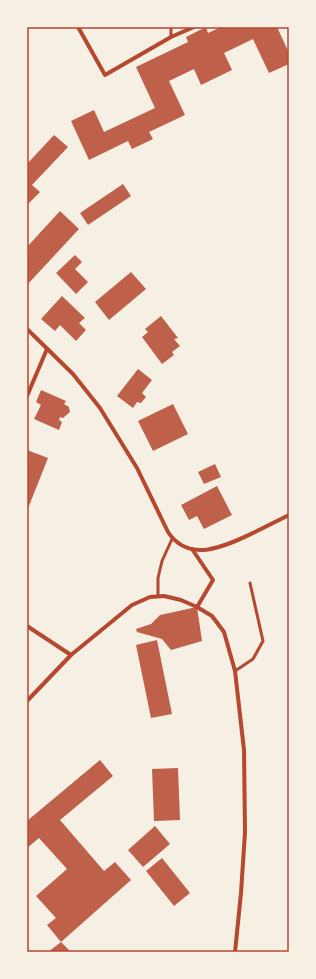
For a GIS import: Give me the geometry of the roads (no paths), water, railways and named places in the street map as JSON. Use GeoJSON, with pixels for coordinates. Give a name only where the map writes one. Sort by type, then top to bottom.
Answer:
{"type":"FeatureCollection","features":[{"type":"Feature","properties":{"kind":"street"},"geometry":{"type":"LineString","coordinates":[[78,27],[105,75],[171,37],[194,27]]}},
{"type":"Feature","properties":{"kind":"street"},"geometry":{"type":"LineString","coordinates":[[27,329],[73,374],[100,408],[137,468],[172,539],[182,546],[192,550],[216,548],[232,543],[289,515]]}},
{"type":"Feature","properties":{"kind":"street"},"geometry":{"type":"LineString","coordinates":[[27,396],[47,349]]}},
{"type":"Feature","properties":{"kind":"street"},"geometry":{"type":"LineString","coordinates":[[192,550],[213,580],[197,607]]}},
{"type":"Feature","properties":{"kind":"street"},"geometry":{"type":"LineString","coordinates":[[27,701],[71,655],[132,605],[150,597],[164,596],[181,600],[212,616],[224,632],[235,671],[244,750],[245,832],[242,893],[235,952]]}},
{"type":"Feature","properties":{"kind":"street"},"geometry":{"type":"LineString","coordinates":[[27,626],[71,655]]}},
{"type":"Feature","properties":{"kind":"lane"},"geometry":{"type":"LineString","coordinates":[[171,27],[171,37]]}},
{"type":"Feature","properties":{"kind":"lane"},"geometry":{"type":"LineString","coordinates":[[158,596],[158,578],[162,561],[172,539]]}},
{"type":"Feature","properties":{"kind":"lane"},"geometry":{"type":"LineString","coordinates":[[235,671],[253,659],[263,641],[250,583]]}}]}
